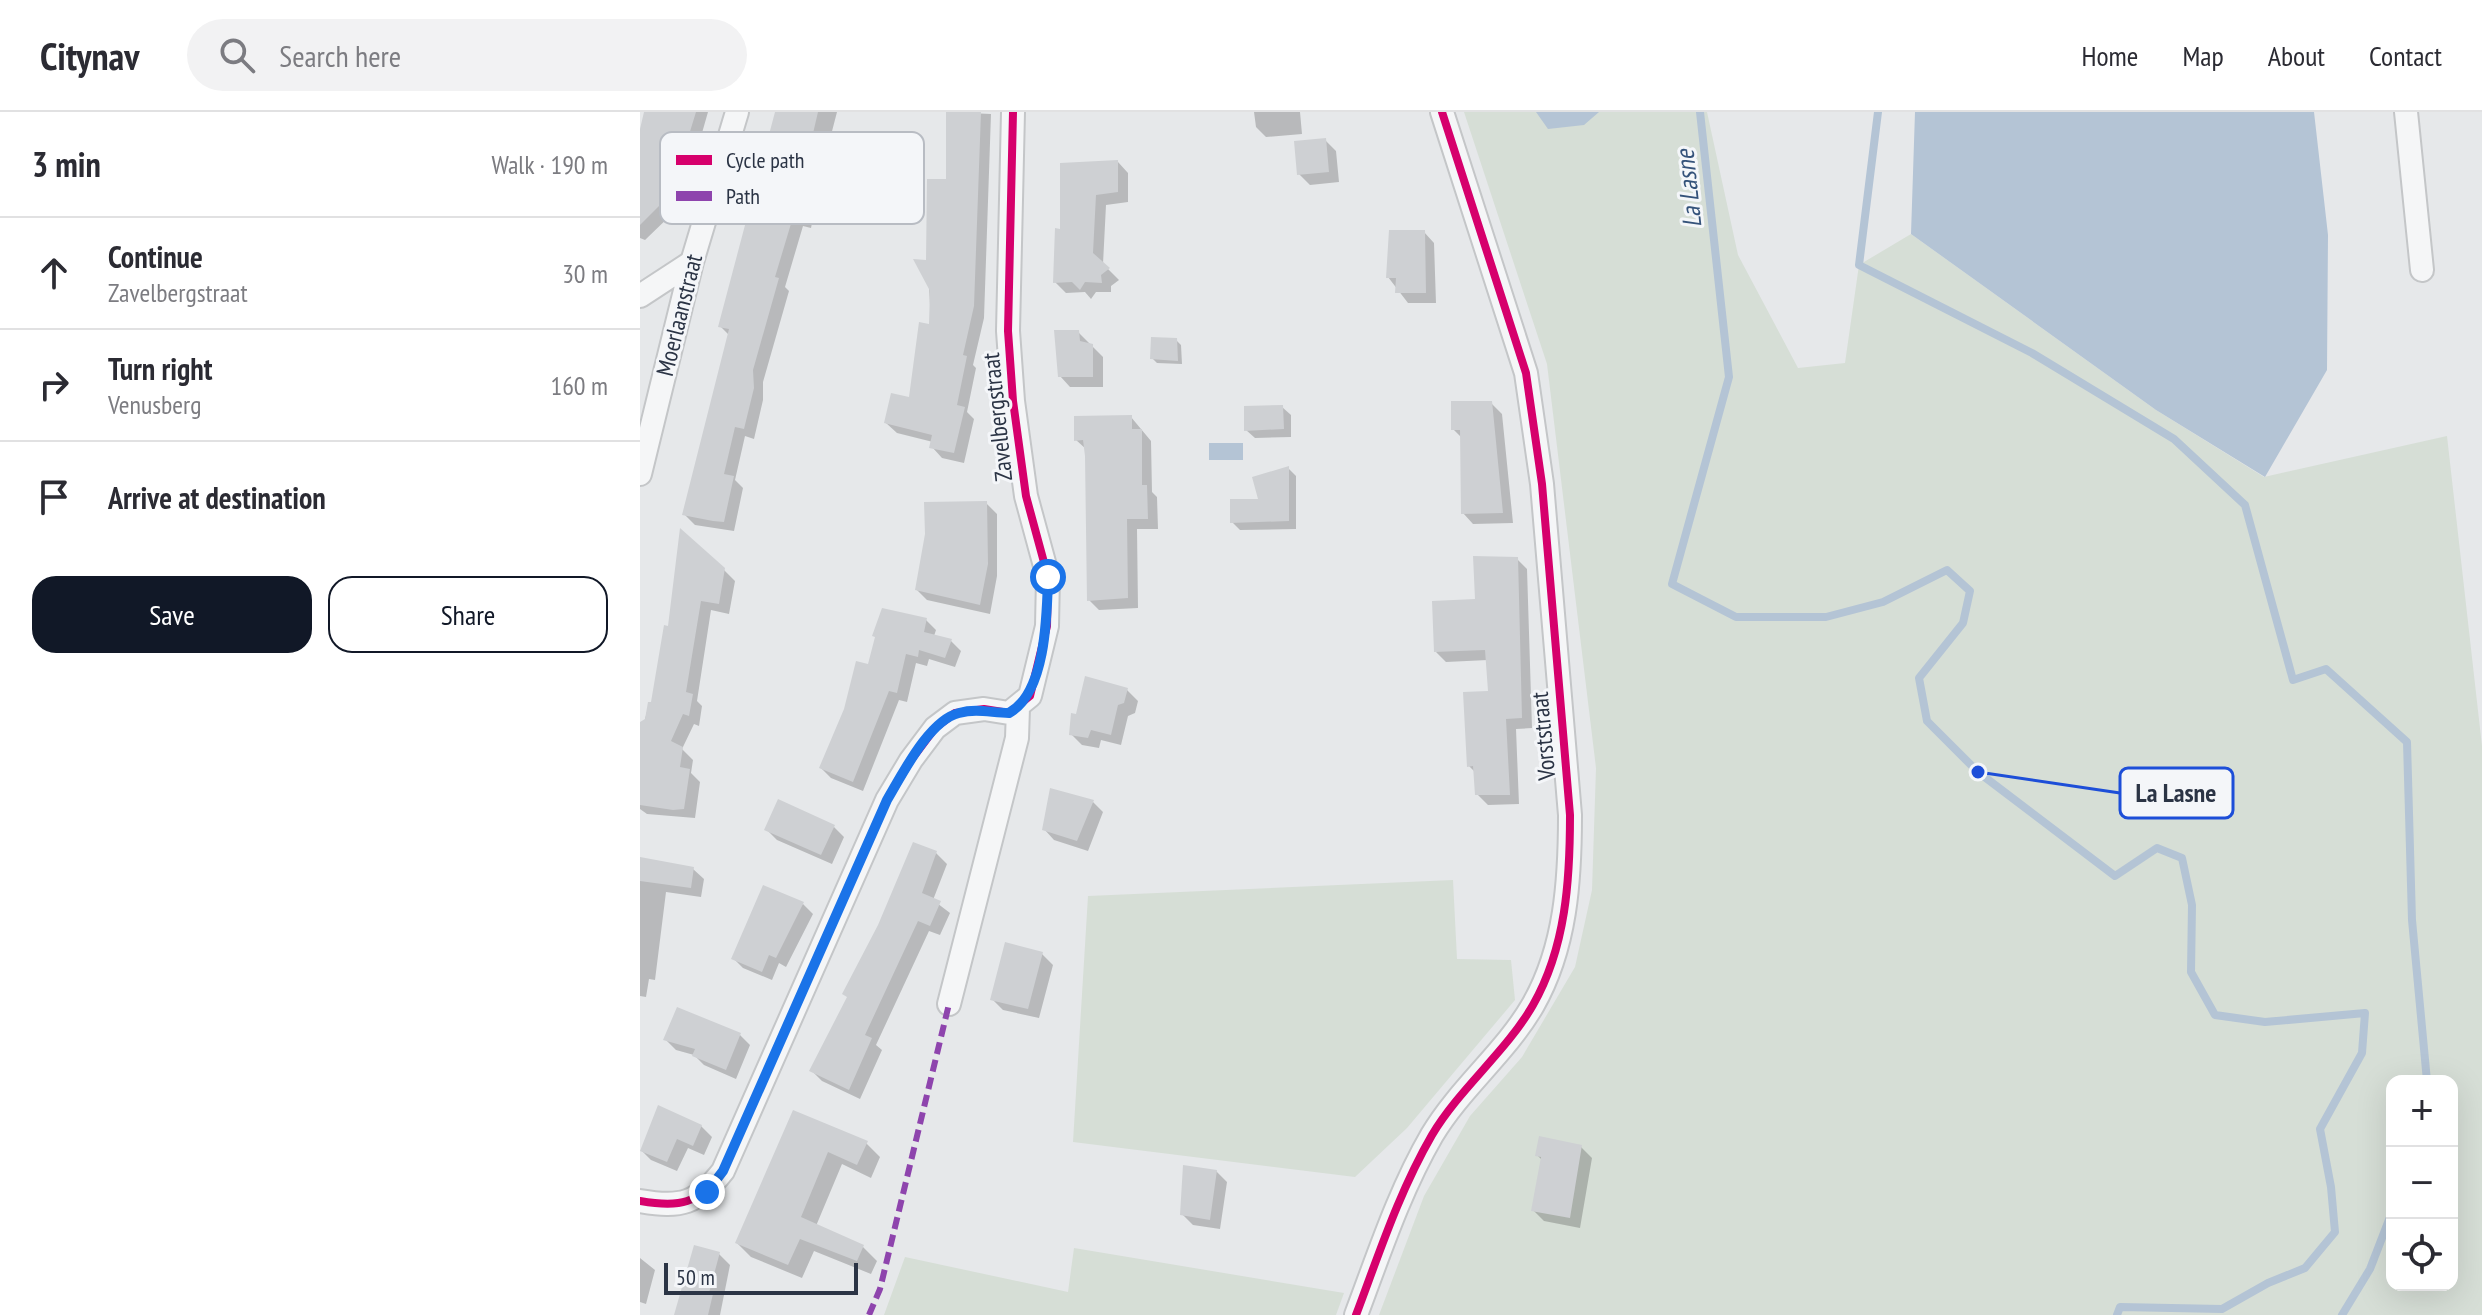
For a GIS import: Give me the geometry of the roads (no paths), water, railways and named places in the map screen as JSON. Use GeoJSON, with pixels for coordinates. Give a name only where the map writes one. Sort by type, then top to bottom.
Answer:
{"type":"FeatureCollection","features":[{"type":"Feature","properties":{"kind":"street","name":"Moerlaanstraat"},"geometry":{"type":"LineString","coordinates":[[731,132],[737,112]]}},
{"type":"Feature","properties":{"kind":"street","name":"Zavelbergstraat"},"geometry":{"type":"LineString","coordinates":[[949,1004],[1017,738],[1018,708],[1030,696],[1047,626],[1048,577],[1026,496],[1013,401],[1008,331],[1013,112]]}},
{"type":"Feature","properties":{"kind":"street","name":"Vorststraat"},"geometry":{"type":"LineString","coordinates":[[1356,1315],[1406,1185],[1434,1132],[1532,1006],[1552,962],[1565,913],[1570,859],[1570,815],[1542,484],[1526,373],[1442,112]]}},
{"type":"Feature","properties":{"kind":"street"},"geometry":{"type":"LineString","coordinates":[[2406,112],[2422,270]]}},
{"type":"Feature","properties":{"kind":"street","name":"Moerlaanstraat"},"geometry":{"type":"LineString","coordinates":[[640,474],[703,224]]}},
{"type":"Feature","properties":{"kind":"street"},"geometry":{"type":"LineString","coordinates":[[640,296],[692,262]]}},
{"type":"Feature","properties":{"kind":"street"},"geometry":{"type":"LineString","coordinates":[[640,1201],[688,1203],[707,1192],[723,1171],[887,800],[935,728],[955,713],[984,709],[1009,713],[1018,708]]}},
{"type":"Feature","properties":{"kind":"water"},"geometry":{"type":"Polygon","coordinates":[[[1536,112],[1599,112],[1584,125],[1548,129],[1536,112]]]}},
{"type":"Feature","properties":{"kind":"water"},"geometry":{"type":"Polygon","coordinates":[[[1915,112],[2314,112],[2328,235],[2327,370],[2265,477],[2156,410],[1911,234],[1915,112]]]}},
{"type":"Feature","properties":{"kind":"water"},"geometry":{"type":"Polygon","coordinates":[[[1209,443],[1243,443],[1243,460],[1209,460],[1209,443]]]}},
{"type":"Feature","properties":{"kind":"waterway","name":"La Lasne"},"geometry":{"type":"LineString","coordinates":[[1700,112],[1729,377],[1672,584],[1736,617],[1826,617],[1883,602],[1947,570],[1970,591],[1963,623],[1919,678],[1927,721],[1978,772],[2115,876],[2157,848],[2182,858],[2192,905],[2191,972],[2215,1015],[2265,1022],[2365,1013],[2362,1053],[2320,1129],[2331,1187],[2335,1232],[2305,1268],[2268,1283],[2222,1309],[2120,1307],[2117,1315]]}},
{"type":"Feature","properties":{"kind":"waterway"},"geometry":{"type":"LineString","coordinates":[[1878,112],[1859,265],[2032,353],[2174,439],[2245,505],[2293,680],[2326,669],[2407,742],[2412,920],[2426,1075]]}},
{"type":"Feature","properties":{"kind":"waterway"},"geometry":{"type":"LineString","coordinates":[[2342,1315],[2370,1269],[2389,1219]]}},
{"type":"Feature","properties":{"kind":"place","name":"La Lasne"},"geometry":{"type":"Point","coordinates":[1978,772]}}]}
